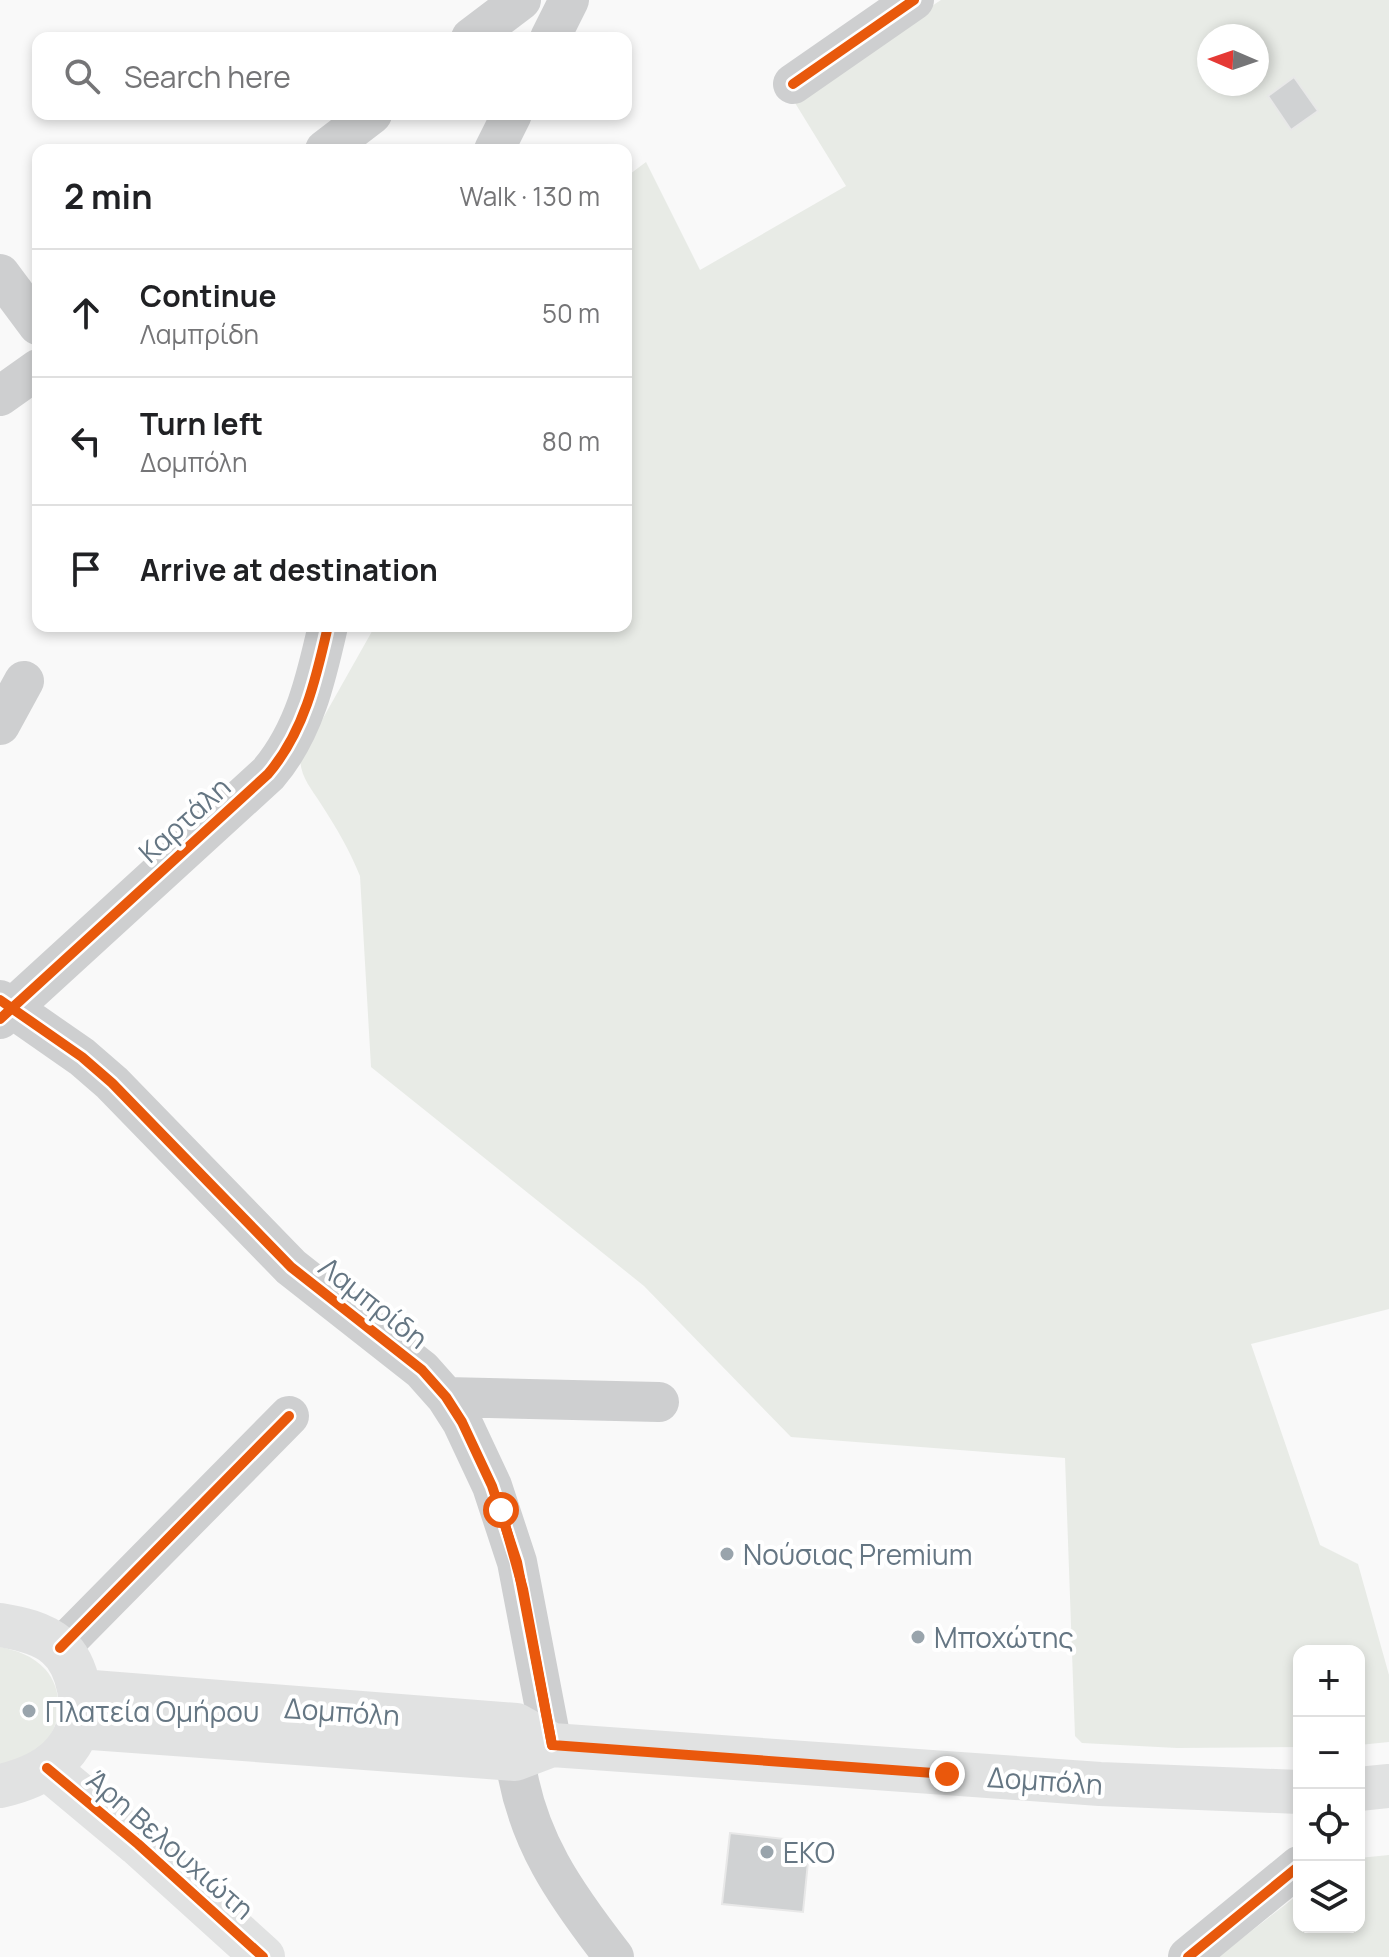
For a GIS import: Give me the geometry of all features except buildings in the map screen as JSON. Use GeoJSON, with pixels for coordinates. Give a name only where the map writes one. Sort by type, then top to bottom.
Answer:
{"type":"FeatureCollection","features":[{"type":"Feature","properties":{"kind":"main road"},"geometry":{"type":"LineString","coordinates":[[0,1625],[34,1633],[60,1648],[74,1671],[79,1709],[68,1748],[47,1768],[28,1778],[0,1786]]}},
{"type":"Feature","properties":{"kind":"main road","name":"Δομπόλη"},"geometry":{"type":"LineString","coordinates":[[79,1709],[516,1725],[533,1752],[1293,1792]]}},
{"type":"Feature","properties":{"kind":"main road","name":"Άρη Βελουχιώτη"},"geometry":{"type":"LineString","coordinates":[[47,1768],[138,1844],[263,1957]]}},
{"type":"Feature","properties":{"kind":"main road"},"geometry":{"type":"LineString","coordinates":[[1365,1788],[1389,1786]]}},
{"type":"Feature","properties":{"kind":"street"},"geometry":{"type":"LineString","coordinates":[[479,32],[521,0]]}},
{"type":"Feature","properties":{"kind":"street"},"geometry":{"type":"LineString","coordinates":[[553,32],[569,0]]}},
{"type":"Feature","properties":{"kind":"street"},"geometry":{"type":"LineString","coordinates":[[793,84],[914,0]]}},
{"type":"Feature","properties":{"kind":"street"},"geometry":{"type":"LineString","coordinates":[[333,144],[364,120]]}},
{"type":"Feature","properties":{"kind":"street"},"geometry":{"type":"LineString","coordinates":[[497,144],[509,120]]}},
{"type":"Feature","properties":{"kind":"street"},"geometry":{"type":"LineString","coordinates":[[0,274],[32,317]]}},
{"type":"Feature","properties":{"kind":"street"},"geometry":{"type":"LineString","coordinates":[[0,396],[32,373]]}},
{"type":"Feature","properties":{"kind":"street","name":"Καρτάλη"},"geometry":{"type":"LineString","coordinates":[[4,1009],[234,807],[282,757],[300,724],[326,632]]}},
{"type":"Feature","properties":{"kind":"street"},"geometry":{"type":"LineString","coordinates":[[0,725],[24,681]]}},
{"type":"Feature","properties":{"kind":"street","name":"Λαμπρίδη"},"geometry":{"type":"LineString","coordinates":[[4,1009],[82,1057],[112,1083],[291,1267],[422,1370],[446,1397],[462,1422],[492,1486],[517,1562],[533,1752],[522,1803],[532,1831],[559,1883],[614,1957]]}},
{"type":"Feature","properties":{"kind":"street"},"geometry":{"type":"LineString","coordinates":[[446,1397],[659,1402]]}},
{"type":"Feature","properties":{"kind":"street"},"geometry":{"type":"LineString","coordinates":[[60,1648],[289,1416]]}},
{"type":"Feature","properties":{"kind":"street"},"geometry":{"type":"LineString","coordinates":[[1188,1957],[1293,1871]]}},
{"type":"Feature","properties":{"kind":"shaded area"},"geometry":{"type":"Polygon","coordinates":[[[941,0],[1389,0],[1389,1309],[1251,1344],[1320,1545],[1358,1564],[1389,1675],[1389,1742],[1365,1744],[1365,1645],[1293,1645],[1293,1747],[1177,1748],[1082,1743],[1075,1736],[1065,1458],[791,1437],[644,1286],[371,1067],[360,876],[342,839],[307,783],[300,759],[372,632],[632,632],[632,172],[646,162],[700,270],[846,186],[792,98],[941,0]]]}},
{"type":"Feature","properties":{"kind":"shaded area","name":"Πλατεία Ομήρου"},"geometry":{"type":"Polygon","coordinates":[[[0,1647],[24,1654],[45,1669],[56,1688],[58,1710],[47,1741],[25,1758],[0,1769],[0,1647]]]}},
{"type":"Feature","properties":{"kind":"shaded area"},"geometry":{"type":"Polygon","coordinates":[[[1389,1855],[1389,1957],[1218,1957],[1293,1899],[1293,1933],[1365,1933],[1365,1857],[1389,1855]]]}},
{"type":"Feature","properties":{"kind":"cycle path"},"geometry":{"type":"LineString","coordinates":[[793,84],[914,0]]}},
{"type":"Feature","properties":{"kind":"cycle path"},"geometry":{"type":"LineString","coordinates":[[0,1019],[268,774],[300,723],[326,632]]}},
{"type":"Feature","properties":{"kind":"cycle path"},"geometry":{"type":"LineString","coordinates":[[0,1000],[82,1057],[112,1083],[291,1267],[422,1370],[446,1397],[462,1422],[492,1486],[517,1562],[552,1745]]}},
{"type":"Feature","properties":{"kind":"cycle path"},"geometry":{"type":"LineString","coordinates":[[60,1648],[289,1416]]}},
{"type":"Feature","properties":{"kind":"cycle path"},"geometry":{"type":"LineString","coordinates":[[47,1768],[138,1844],[263,1957]]}},
{"type":"Feature","properties":{"kind":"cycle path"},"geometry":{"type":"LineString","coordinates":[[1188,1957],[1293,1871]]}},
{"type":"Feature","properties":{"kind":"place","name":"Νούσιας Premium"},"geometry":{"type":"Point","coordinates":[727,1554]}},
{"type":"Feature","properties":{"kind":"place","name":"Μποχώτης"},"geometry":{"type":"Point","coordinates":[918,1637]}},
{"type":"Feature","properties":{"kind":"place","name":"Πλατεία Ομήρου"},"geometry":{"type":"Point","coordinates":[29,1711]}},
{"type":"Feature","properties":{"kind":"place","name":"EKO"},"geometry":{"type":"Point","coordinates":[767,1852]}},
{"type":"Feature","properties":{"kind":"route"},"geometry":{"type":"LineString","coordinates":[[501,1510],[523,1589],[552,1745],[947,1774]]}}]}
